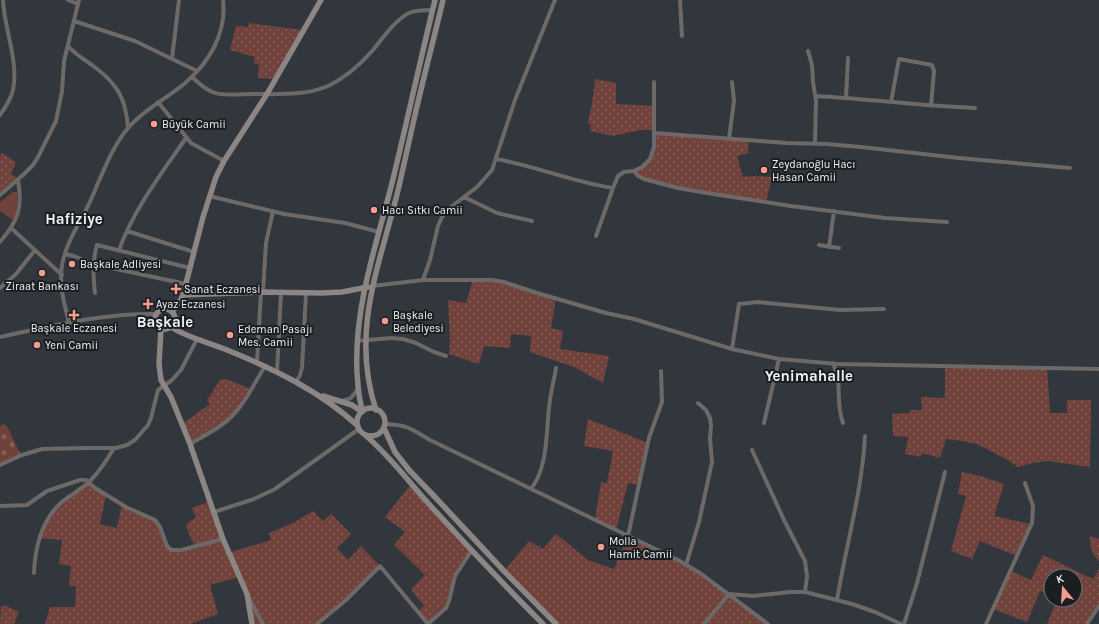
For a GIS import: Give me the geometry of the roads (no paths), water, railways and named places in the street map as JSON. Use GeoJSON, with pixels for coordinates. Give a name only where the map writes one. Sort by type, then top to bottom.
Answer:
{"type":"FeatureCollection","features":[{"type":"Feature","properties":{"kind":"main road"},"geometry":{"type":"LineString","coordinates":[[172,312],[178,305],[183,295],[209,196],[216,177],[224,161],[267,94],[320,0]]}},
{"type":"Feature","properties":{"kind":"main road"},"geometry":{"type":"LineString","coordinates":[[363,411],[358,389],[357,341],[359,314],[364,288],[435,0]]}},
{"type":"Feature","properties":{"kind":"main road"},"geometry":{"type":"LineString","coordinates":[[376,410],[368,382],[365,340],[367,315],[372,286],[400,183],[443,0]]}},
{"type":"Feature","properties":{"kind":"main road"},"geometry":{"type":"LineString","coordinates":[[183,295],[262,292],[306,294],[331,293],[372,286]]}},
{"type":"Feature","properties":{"kind":"main road"},"geometry":{"type":"LineString","coordinates":[[163,309],[172,312],[174,320],[171,327],[166,329],[157,326],[155,322],[156,314],[163,309]]}},
{"type":"Feature","properties":{"kind":"main road"},"geometry":{"type":"LineString","coordinates":[[171,327],[179,332],[257,362],[317,394],[358,427],[389,459],[428,504],[543,624]]}},
{"type":"Feature","properties":{"kind":"main road"},"geometry":{"type":"LineString","coordinates":[[161,328],[160,376],[171,397],[190,444],[223,539],[247,594],[252,624]]}},
{"type":"Feature","properties":{"kind":"main road"},"geometry":{"type":"LineString","coordinates":[[317,394],[363,411]]}},
{"type":"Feature","properties":{"kind":"main road"},"geometry":{"type":"LineString","coordinates":[[358,427],[358,419],[363,411],[371,408],[384,416],[384,426],[395,452],[408,470],[436,497],[504,571],[556,624]]}},
{"type":"Feature","properties":{"kind":"main road"},"geometry":{"type":"LineString","coordinates":[[365,435],[377,435],[384,426]]}},
{"type":"Feature","properties":{"kind":"street"},"geometry":{"type":"LineString","coordinates":[[0,115],[10,97],[14,83],[12,56],[3,0]]}},
{"type":"Feature","properties":{"kind":"street"},"geometry":{"type":"LineString","coordinates":[[0,195],[18,180],[36,160],[56,121],[59,109],[64,61],[78,2],[68,0]]}},
{"type":"Feature","properties":{"kind":"street"},"geometry":{"type":"LineString","coordinates":[[172,59],[179,0]]}},
{"type":"Feature","properties":{"kind":"street"},"geometry":{"type":"LineString","coordinates":[[69,322],[62,292],[62,275],[65,254],[108,162],[128,128],[138,117],[192,77],[213,51],[218,41],[223,20],[223,0]]}},
{"type":"Feature","properties":{"kind":"street"},"geometry":{"type":"LineString","coordinates":[[423,280],[430,260],[439,221],[445,213],[490,174],[516,100],[555,0]]}},
{"type":"Feature","properties":{"kind":"street"},"geometry":{"type":"LineString","coordinates":[[680,0],[682,36]]}},
{"type":"Feature","properties":{"kind":"street"},"geometry":{"type":"LineString","coordinates":[[192,77],[208,91],[218,94],[309,92],[321,89],[333,84],[360,64],[389,31],[405,16],[414,12],[432,10]]}},
{"type":"Feature","properties":{"kind":"street"},"geometry":{"type":"LineString","coordinates":[[74,21],[124,37],[196,71]]}},
{"type":"Feature","properties":{"kind":"street"},"geometry":{"type":"LineString","coordinates":[[68,46],[77,56],[101,73],[118,91],[125,104],[128,128]]}},
{"type":"Feature","properties":{"kind":"street"},"geometry":{"type":"LineString","coordinates":[[808,51],[812,65],[816,96],[815,143]]}},
{"type":"Feature","properties":{"kind":"street"},"geometry":{"type":"LineString","coordinates":[[846,98],[848,58]]}},
{"type":"Feature","properties":{"kind":"street"},"geometry":{"type":"LineString","coordinates":[[891,102],[899,59],[931,65],[933,67],[931,106]]}},
{"type":"Feature","properties":{"kind":"street"},"geometry":{"type":"LineString","coordinates":[[596,236],[618,176],[634,171],[646,163],[652,155],[654,147],[654,82]]}},
{"type":"Feature","properties":{"kind":"street"},"geometry":{"type":"LineString","coordinates":[[729,139],[734,101],[732,82]]}},
{"type":"Feature","properties":{"kind":"street"},"geometry":{"type":"LineString","coordinates":[[816,96],[931,106],[975,108]]}},
{"type":"Feature","properties":{"kind":"street"},"geometry":{"type":"LineString","coordinates":[[158,102],[186,138],[195,146],[224,161]]}},
{"type":"Feature","properties":{"kind":"street"},"geometry":{"type":"LineString","coordinates":[[654,133],[787,143],[815,143],[1070,168]]}},
{"type":"Feature","properties":{"kind":"street"},"geometry":{"type":"LineString","coordinates":[[119,250],[147,195],[186,138]]}},
{"type":"Feature","properties":{"kind":"street"},"geometry":{"type":"LineString","coordinates":[[496,159],[521,164],[588,184],[613,188]]}},
{"type":"Feature","properties":{"kind":"street"},"geometry":{"type":"LineString","coordinates":[[634,171],[638,176],[644,179],[678,188],[747,200],[885,218],[946,222]]}},
{"type":"Feature","properties":{"kind":"street"},"geometry":{"type":"LineString","coordinates":[[0,242],[11,228],[19,212],[20,204],[18,180]]}},
{"type":"Feature","properties":{"kind":"street"},"geometry":{"type":"LineString","coordinates":[[209,196],[301,217],[345,223],[379,232]]}},
{"type":"Feature","properties":{"kind":"street"},"geometry":{"type":"LineString","coordinates":[[464,197],[497,213],[532,221]]}},
{"type":"Feature","properties":{"kind":"street"},"geometry":{"type":"LineString","coordinates":[[257,362],[266,243],[272,211]]}},
{"type":"Feature","properties":{"kind":"street"},"geometry":{"type":"LineString","coordinates":[[829,247],[834,211]]}},
{"type":"Feature","properties":{"kind":"street"},"geometry":{"type":"LineString","coordinates":[[11,228],[62,275]]}},
{"type":"Feature","properties":{"kind":"street"},"geometry":{"type":"LineString","coordinates":[[127,232],[194,252]]}},
{"type":"Feature","properties":{"kind":"street"},"geometry":{"type":"LineString","coordinates":[[94,293],[93,264],[96,245],[190,268]]}},
{"type":"Feature","properties":{"kind":"street"},"geometry":{"type":"LineString","coordinates":[[819,245],[839,248]]}},
{"type":"Feature","properties":{"kind":"street"},"geometry":{"type":"LineString","coordinates":[[0,288],[16,274],[35,250]]}},
{"type":"Feature","properties":{"kind":"street"},"geometry":{"type":"LineString","coordinates":[[65,254],[93,264],[186,284]]}},
{"type":"Feature","properties":{"kind":"street"},"geometry":{"type":"LineString","coordinates":[[372,286],[423,280],[492,280],[504,282],[537,294],[634,320],[732,349],[779,359],[833,363],[1099,369]]}},
{"type":"Feature","properties":{"kind":"street"},"geometry":{"type":"LineString","coordinates":[[277,372],[281,293]]}},
{"type":"Feature","properties":{"kind":"street"},"geometry":{"type":"LineString","coordinates":[[296,382],[302,368],[306,294]]}},
{"type":"Feature","properties":{"kind":"street"},"geometry":{"type":"LineString","coordinates":[[732,349],[739,304],[758,302],[840,310],[884,309]]}},
{"type":"Feature","properties":{"kind":"street"},"geometry":{"type":"LineString","coordinates":[[0,337],[69,322],[123,315],[156,314]]}},
{"type":"Feature","properties":{"kind":"street"},"geometry":{"type":"LineString","coordinates":[[357,341],[391,338],[403,339],[446,356]]}},
{"type":"Feature","properties":{"kind":"street"},"geometry":{"type":"LineString","coordinates":[[0,466],[22,455],[42,449],[120,448],[131,443],[145,429],[151,418],[159,388],[172,380],[181,370],[197,339]]}},
{"type":"Feature","properties":{"kind":"street"},"geometry":{"type":"LineString","coordinates":[[764,423],[779,359]]}},
{"type":"Feature","properties":{"kind":"street"},"geometry":{"type":"LineString","coordinates":[[833,363],[839,381],[839,407],[843,423]]}},
{"type":"Feature","properties":{"kind":"street"},"geometry":{"type":"LineString","coordinates":[[190,444],[218,428],[229,419],[238,408],[265,366]]}},
{"type":"Feature","properties":{"kind":"street"},"geometry":{"type":"LineString","coordinates":[[531,489],[537,479],[542,464],[550,400],[556,368]]}},
{"type":"Feature","properties":{"kind":"street"},"geometry":{"type":"LineString","coordinates":[[628,536],[649,438],[662,402],[661,371]]}},
{"type":"Feature","properties":{"kind":"street"},"geometry":{"type":"LineString","coordinates":[[340,402],[351,398],[358,389]]}},
{"type":"Feature","properties":{"kind":"street"},"geometry":{"type":"LineString","coordinates":[[686,565],[699,522],[712,462],[710,418],[706,410],[698,403]]}},
{"type":"Feature","properties":{"kind":"street"},"geometry":{"type":"LineString","coordinates":[[384,426],[403,425],[412,428],[430,440],[686,565],[729,594],[768,624]]}},
{"type":"Feature","properties":{"kind":"street"},"geometry":{"type":"LineString","coordinates":[[214,512],[244,502],[274,489],[358,427]]}},
{"type":"Feature","properties":{"kind":"street"},"geometry":{"type":"LineString","coordinates":[[837,600],[860,487],[864,436]]}},
{"type":"Feature","properties":{"kind":"street"},"geometry":{"type":"LineString","coordinates":[[34,573],[40,538],[47,522],[61,503],[88,482],[101,468],[114,448]]}},
{"type":"Feature","properties":{"kind":"street"},"geometry":{"type":"LineString","coordinates":[[752,450],[806,566],[807,576],[805,592]]}},
{"type":"Feature","properties":{"kind":"street"},"geometry":{"type":"LineString","coordinates":[[904,624],[917,583],[945,472]]}},
{"type":"Feature","properties":{"kind":"street"},"geometry":{"type":"LineString","coordinates":[[0,506],[27,505],[47,491],[80,480],[85,480],[126,507],[155,520],[160,527],[167,546],[171,550],[181,550],[223,539]]}},
{"type":"Feature","properties":{"kind":"street"},"geometry":{"type":"LineString","coordinates":[[986,624],[1032,523],[1034,511],[1033,502],[1025,483]]}},
{"type":"Feature","properties":{"kind":"street"},"geometry":{"type":"LineString","coordinates":[[317,624],[346,600],[380,566],[428,624],[446,608],[455,576],[472,550]]}},
{"type":"Feature","properties":{"kind":"street"},"geometry":{"type":"LineString","coordinates":[[729,594],[753,596],[805,592],[875,612],[901,624]]}},
{"type":"Feature","properties":{"kind":"street"},"geometry":{"type":"LineString","coordinates":[[247,594],[263,624]]}},
{"type":"Feature","properties":{"kind":"street"},"geometry":{"type":"LineString","coordinates":[[704,624],[729,594]]}},
{"type":"Feature","properties":{"kind":"street"},"geometry":{"type":"LineString","coordinates":[[1087,624],[1099,606]]}},
{"type":"Feature","properties":{"kind":"place","name":"Büyük Camii"},"geometry":{"type":"Point","coordinates":[154,124]}},
{"type":"Feature","properties":{"kind":"place","name":"Zeydanoğlu Hacı Hasan Camii"},"geometry":{"type":"Point","coordinates":[764,170]}},
{"type":"Feature","properties":{"kind":"place","name":"Hacı Sıtkı Camii"},"geometry":{"type":"Point","coordinates":[374,210]}},
{"type":"Feature","properties":{"kind":"place","name":"Başkale Adliyesi"},"geometry":{"type":"Point","coordinates":[72,264]}},
{"type":"Feature","properties":{"kind":"place","name":"Ziraat Bankası"},"geometry":{"type":"Point","coordinates":[42,273]}},
{"type":"Feature","properties":{"kind":"place","name":"Sanat Eczanesi"},"geometry":{"type":"Point","coordinates":[176,289]}},
{"type":"Feature","properties":{"kind":"place","name":"Ayaz Eczanesi"},"geometry":{"type":"Point","coordinates":[148,304]}},
{"type":"Feature","properties":{"kind":"place","name":"Başkale Eczanesi"},"geometry":{"type":"Point","coordinates":[74,315]}},
{"type":"Feature","properties":{"kind":"place","name":"Başkale Belediyesi"},"geometry":{"type":"Point","coordinates":[385,321]}},
{"type":"Feature","properties":{"kind":"place","name":"Edeman Pasajı Mes. Camii"},"geometry":{"type":"Point","coordinates":[230,335]}},
{"type":"Feature","properties":{"kind":"place","name":"Yeni Camii"},"geometry":{"type":"Point","coordinates":[37,345]}},
{"type":"Feature","properties":{"kind":"place","name":"Molla Hamit Camii"},"geometry":{"type":"Point","coordinates":[601,547]}},
{"type":"Feature","properties":{"kind":"district","name":"Hafiziye"},"geometry":{"type":"Point","coordinates":[74,219]}},
{"type":"Feature","properties":{"kind":"district","name":"Başkale"},"geometry":{"type":"Point","coordinates":[165,322]}},
{"type":"Feature","properties":{"kind":"district","name":"Yenimahalle"},"geometry":{"type":"Point","coordinates":[809,376]}}]}
